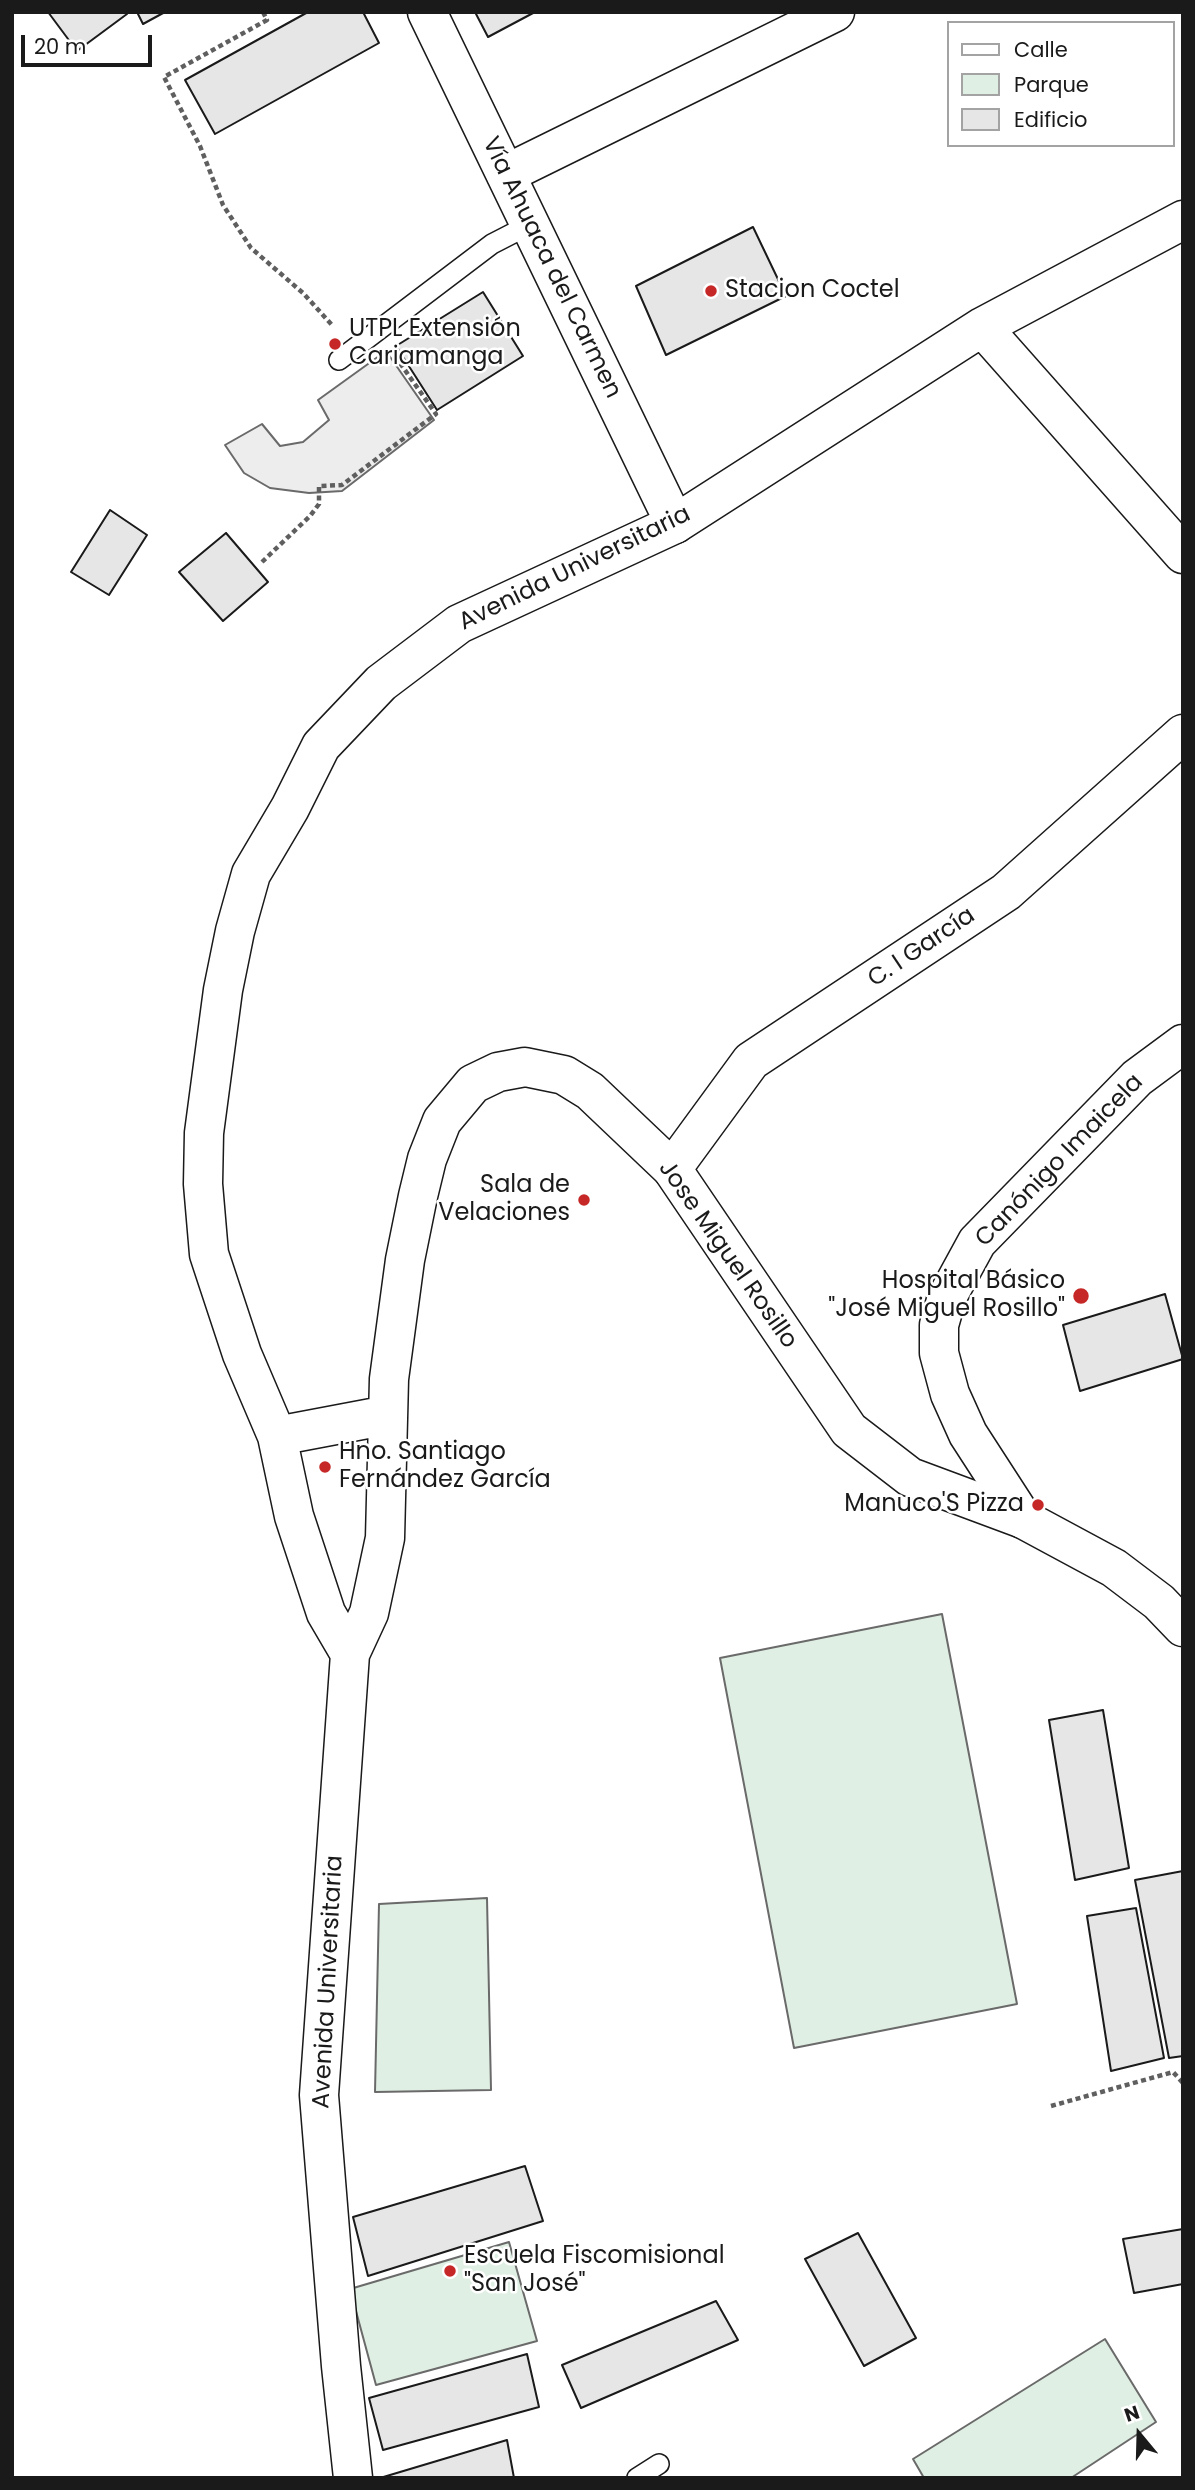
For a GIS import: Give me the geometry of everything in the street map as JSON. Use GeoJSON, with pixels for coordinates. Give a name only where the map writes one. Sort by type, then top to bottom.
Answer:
{"type":"FeatureCollection","features":[{"type":"Feature","properties":{"kind":"street","name":"Vía Ahuaca del Carmen"},"geometry":{"type":"LineString","coordinates":[[427,12],[675,524]]}},
{"type":"Feature","properties":{"kind":"street"},"geometry":{"type":"LineString","coordinates":[[506,174],[835,12]]}},
{"type":"Feature","properties":{"kind":"street","name":"Avenida Universitaria"},"geometry":{"type":"LineString","coordinates":[[353,2478],[319,2095],[349,1654],[326,1613],[294,1516],[278,1436],[243,1354],[209,1254],[202,1184],[204,1133],[223,990],[235,930],[251,874],[290,808],[321,746],[381,683],[458,624],[675,524],[982,327],[1183,220]]}},
{"type":"Feature","properties":{"kind":"street"},"geometry":{"type":"LineString","coordinates":[[982,327],[1183,554]]}},
{"type":"Feature","properties":{"kind":"street","name":"C. I García"},"geometry":{"type":"LineString","coordinates":[[673,1169],[751,1061],[1006,892],[1183,734]]}},
{"type":"Feature","properties":{"kind":"street","name":"Canónigo Imaicela"},"geometry":{"type":"LineString","coordinates":[[1023,1519],[968,1434],[950,1394],[939,1353],[939,1325],[947,1297],[978,1242],[1137,1078],[1183,1044]]}},
{"type":"Feature","properties":{"kind":"street","name":"Jose Miguel Rosillo"},"geometry":{"type":"LineString","coordinates":[[349,1654],[369,1613],[385,1538],[389,1380],[404,1260],[427,1159],[442,1121],[473,1084],[498,1072],[525,1067],[564,1074],[590,1091],[673,1169],[849,1430],[910,1477],[1023,1519],[1114,1567],[1159,1602],[1183,1627]]}},
{"type":"Feature","properties":{"kind":"street"},"geometry":{"type":"LineString","coordinates":[[278,1436],[388,1416]]}},
{"type":"Feature","properties":{"kind":"street"},"geometry":{"type":"LineString","coordinates":[[1114,1567],[1183,1591]]}},
{"type":"Feature","properties":{"kind":"lane"},"geometry":{"type":"LineString","coordinates":[[346,354],[492,244],[529,225]]}},
{"type":"Feature","properties":{"kind":"lane"},"geometry":{"type":"LineString","coordinates":[[637,2478],[659,2464]]}},
{"type":"Feature","properties":{"kind":"path"},"geometry":{"type":"LineString","coordinates":[[263,12],[267,20],[164,77],[200,146],[223,205],[251,248],[303,293],[346,354]]}},
{"type":"Feature","properties":{"kind":"path"},"geometry":{"type":"LineString","coordinates":[[262,562],[310,516],[319,504],[320,486],[342,485],[436,414],[394,354]]}},
{"type":"Feature","properties":{"kind":"path"},"geometry":{"type":"LineString","coordinates":[[1052,2106],[1173,2072],[1183,2083]]}},
{"type":"Feature","properties":{"kind":"green space"},"geometry":{"type":"Polygon","coordinates":[[[942,1614],[1017,2004],[794,2048],[720,1658],[942,1614]]]}},
{"type":"Feature","properties":{"kind":"green space"},"geometry":{"type":"Polygon","coordinates":[[[487,1898],[491,2090],[375,2092],[379,1904],[487,1898]]]}},
{"type":"Feature","properties":{"kind":"green space"},"geometry":{"type":"Polygon","coordinates":[[[509,2242],[537,2341],[376,2385],[350,2289],[509,2242]]]}},
{"type":"Feature","properties":{"kind":"green space"},"geometry":{"type":"Polygon","coordinates":[[[1105,2339],[1156,2422],[1071,2478],[924,2478],[913,2459],[1105,2339]]]}},
{"type":"Feature","properties":{"kind":"shaded area"},"geometry":{"type":"Polygon","coordinates":[[[386,351],[434,420],[342,491],[309,493],[270,488],[244,473],[225,445],[262,424],[280,446],[303,442],[329,420],[318,400],[386,351]]]}},
{"type":"Feature","properties":{"kind":"building"},"geometry":{"type":"Polygon","coordinates":[[[48,12],[126,12],[127,14],[77,51],[48,12]]]}},
{"type":"Feature","properties":{"kind":"building"},"geometry":{"type":"Polygon","coordinates":[[[137,12],[165,12],[143,24],[137,12]]]}},
{"type":"Feature","properties":{"kind":"building"},"geometry":{"type":"Polygon","coordinates":[[[308,12],[363,12],[379,43],[215,134],[185,80],[308,12]]]}},
{"type":"Feature","properties":{"kind":"building"},"geometry":{"type":"Polygon","coordinates":[[[475,12],[535,12],[488,37],[475,12]]]}},
{"type":"Feature","properties":{"kind":"building","name":"Stacion Coctel"},"geometry":{"type":"Polygon","coordinates":[[[753,227],[786,296],[666,355],[636,286],[753,227]]]}},
{"type":"Feature","properties":{"kind":"building"},"geometry":{"type":"Polygon","coordinates":[[[483,292],[523,356],[437,410],[396,346],[483,292]]]}},
{"type":"Feature","properties":{"kind":"building"},"geometry":{"type":"Polygon","coordinates":[[[110,510],[147,535],[109,595],[71,572],[110,510]]]}},
{"type":"Feature","properties":{"kind":"building"},"geometry":{"type":"Polygon","coordinates":[[[226,533],[268,582],[223,621],[179,572],[226,533]]]}},
{"type":"Feature","properties":{"kind":"building"},"geometry":{"type":"Polygon","coordinates":[[[1165,1294],[1183,1359],[1080,1391],[1063,1325],[1165,1294]]]}},
{"type":"Feature","properties":{"kind":"building"},"geometry":{"type":"Polygon","coordinates":[[[1103,1710],[1129,1868],[1075,1880],[1049,1720],[1103,1710]]]}},
{"type":"Feature","properties":{"kind":"building"},"geometry":{"type":"Polygon","coordinates":[[[1183,1871],[1183,2056],[1169,2058],[1135,1880],[1183,1871]]]}},
{"type":"Feature","properties":{"kind":"building"},"geometry":{"type":"Polygon","coordinates":[[[1136,1908],[1164,2058],[1111,2071],[1087,1916],[1136,1908]]]}},
{"type":"Feature","properties":{"kind":"building"},"geometry":{"type":"Polygon","coordinates":[[[525,2166],[543,2221],[368,2276],[353,2217],[525,2166]]]}},
{"type":"Feature","properties":{"kind":"building"},"geometry":{"type":"Polygon","coordinates":[[[1183,2229],[1183,2284],[1134,2293],[1123,2239],[1183,2229]]]}},
{"type":"Feature","properties":{"kind":"building"},"geometry":{"type":"Polygon","coordinates":[[[858,2233],[916,2338],[864,2366],[805,2259],[858,2233]]]}},
{"type":"Feature","properties":{"kind":"building"},"geometry":{"type":"Polygon","coordinates":[[[716,2301],[738,2340],[581,2408],[562,2365],[716,2301]]]}},
{"type":"Feature","properties":{"kind":"building"},"geometry":{"type":"Polygon","coordinates":[[[527,2354],[539,2407],[383,2450],[369,2398],[527,2354]]]}},
{"type":"Feature","properties":{"kind":"building"},"geometry":{"type":"Polygon","coordinates":[[[507,2440],[514,2478],[380,2478],[507,2440]]]}},
{"type":"Feature","properties":{"kind":"place","name":"Stacion Coctel"},"geometry":{"type":"Point","coordinates":[711,291]}},
{"type":"Feature","properties":{"kind":"place","name":"UTPL Extensión Cariamanga"},"geometry":{"type":"Point","coordinates":[335,344]}},
{"type":"Feature","properties":{"kind":"place","name":"Sala de Velaciones"},"geometry":{"type":"Point","coordinates":[584,1200]}},
{"type":"Feature","properties":{"kind":"place","name":"Hospital Básico \"José Miguel Rosillo\""},"geometry":{"type":"Point","coordinates":[1081,1296]}},
{"type":"Feature","properties":{"kind":"place","name":"Hno. Santiago Fernández García"},"geometry":{"type":"Point","coordinates":[325,1467]}},
{"type":"Feature","properties":{"kind":"place","name":"Manuco'S Pizza"},"geometry":{"type":"Point","coordinates":[1038,1505]}},
{"type":"Feature","properties":{"kind":"place","name":"Escuela Fiscomisional \"San José\""},"geometry":{"type":"Point","coordinates":[450,2271]}}]}
